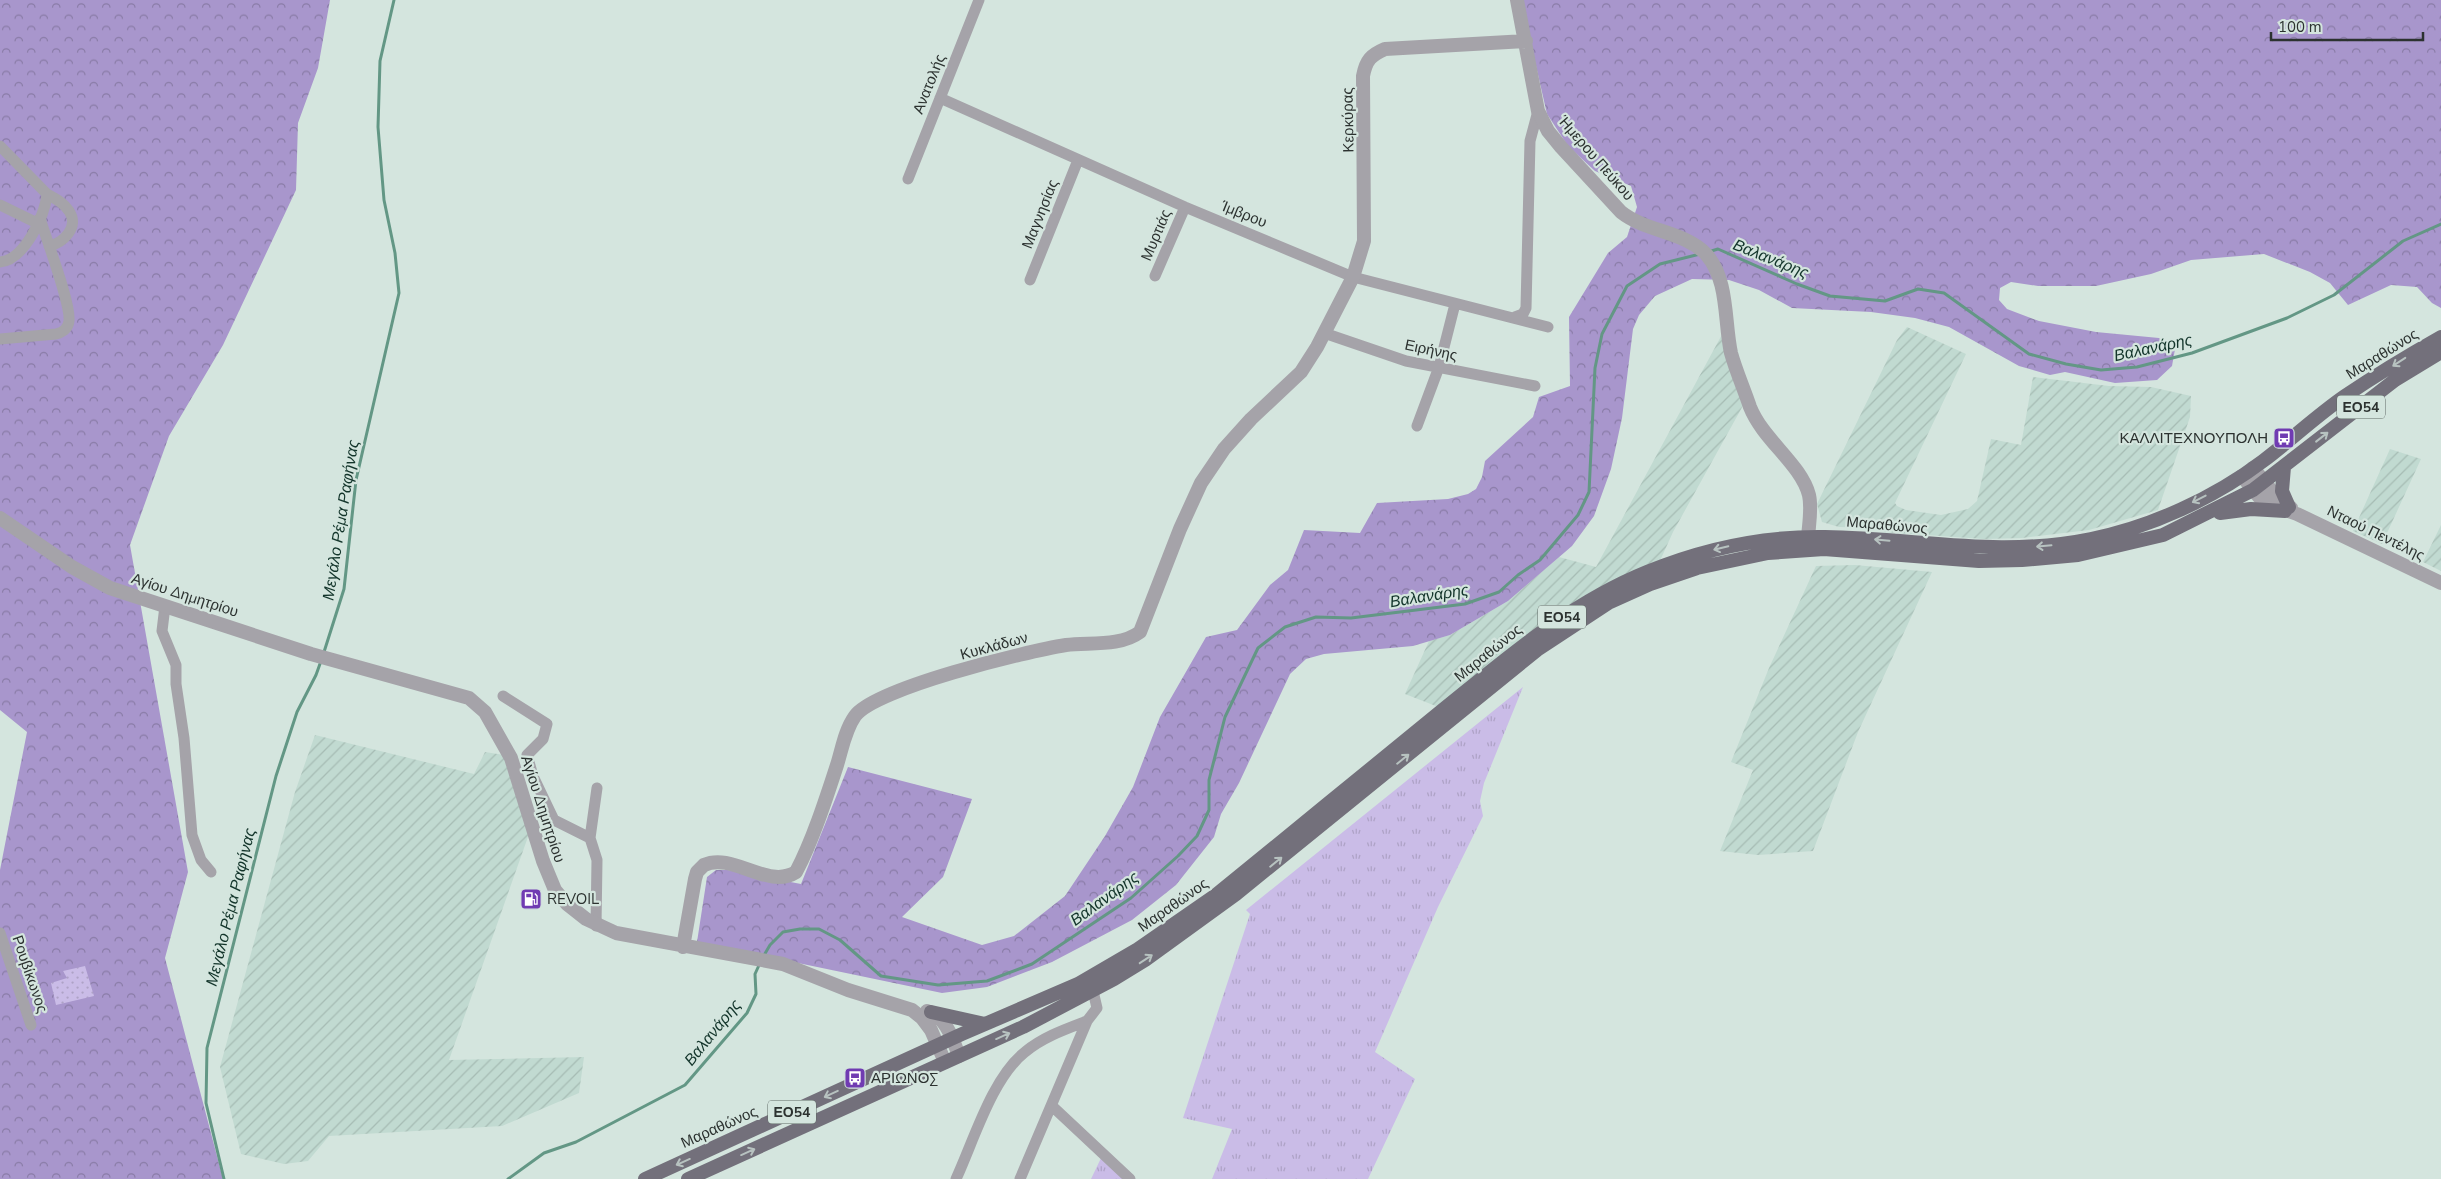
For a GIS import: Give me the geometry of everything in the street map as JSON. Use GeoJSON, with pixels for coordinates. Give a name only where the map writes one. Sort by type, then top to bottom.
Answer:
{"type":"FeatureCollection","features":[{"type":"Feature","properties":{"kind":"main road","name":"Μαραθώνος"},"geometry":{"type":"LineString","coordinates":[[645,1179],[984,1024],[1078,984],[1167,930],[1216,895],[1530,640],[1597,595],[1652,570],[1714,550],[1750,543],[1808,537],[1843,537],[1979,548],[2021,548],[2075,542],[2115,534],[2184,506],[2247,472],[2345,396],[2441,337]]}},
{"type":"Feature","properties":{"kind":"main road","name":"Μαραθώνος"},"geometry":{"type":"LineString","coordinates":[[688,1179],[1023,1027],[1093,991],[1174,941],[1223,905],[1552,640],[1610,602],[1650,584],[1717,562],[1752,556],[1806,550],[1843,550],[1979,561],[2054,558],[2163,536],[2259,487],[2395,380],[2441,352]]}},
{"type":"Feature","properties":{"kind":"main road"},"geometry":{"type":"LineString","coordinates":[[2207,515],[2247,509],[2290,511],[2282,491],[2284,467]]}},
{"type":"Feature","properties":{"kind":"main road"},"geometry":{"type":"LineString","coordinates":[[930,1012],[984,1024]]}},
{"type":"Feature","properties":{"kind":"street","name":"Ανατολής"},"geometry":{"type":"LineString","coordinates":[[908,180],[979,0]]}},
{"type":"Feature","properties":{"kind":"street","name":"Ήμερου Πεύκου"},"geometry":{"type":"LineString","coordinates":[[1517,0],[1538,111],[1548,131],[1621,212],[1636,222],[1684,240],[1702,251],[1710,260],[1721,287],[1733,360],[1751,408],[1765,433],[1799,475],[1806,489],[1810,502],[1808,537]]}},
{"type":"Feature","properties":{"kind":"street","name":"Κερκύρας"},"geometry":{"type":"LineString","coordinates":[[1324,333],[1353,277],[1364,241],[1363,76],[1365,65],[1369,58],[1373,54],[1386,49],[1526,41]]}},
{"type":"Feature","properties":{"kind":"street","name":"Ίμβρου"},"geometry":{"type":"LineString","coordinates":[[940,98],[1185,207],[1353,277],[1548,327]]}},
{"type":"Feature","properties":{"kind":"street"},"geometry":{"type":"LineString","coordinates":[[1515,317],[1523,314],[1526,308],[1530,141],[1538,111]]}},
{"type":"Feature","properties":{"kind":"street"},"geometry":{"type":"LineString","coordinates":[[0,146],[48,194],[59,201],[70,212],[72,221],[69,233],[62,242],[49,246]]}},
{"type":"Feature","properties":{"kind":"street","name":"Μαγνησίας"},"geometry":{"type":"LineString","coordinates":[[1030,280],[1078,160]]}},
{"type":"Feature","properties":{"kind":"street"},"geometry":{"type":"LineString","coordinates":[[0,262],[12,260],[21,253],[39,221],[47,203],[48,194]]}},
{"type":"Feature","properties":{"kind":"street"},"geometry":{"type":"LineString","coordinates":[[0,205],[39,221],[49,246],[69,319],[66,328],[56,334],[0,339]]}},
{"type":"Feature","properties":{"kind":"street","name":"Μυρτιάς"},"geometry":{"type":"LineString","coordinates":[[1155,276],[1185,207]]}},
{"type":"Feature","properties":{"kind":"street"},"geometry":{"type":"LineString","coordinates":[[1417,426],[1438,367],[1455,304]]}},
{"type":"Feature","properties":{"kind":"street","name":"Ειρήνης"},"geometry":{"type":"LineString","coordinates":[[1324,333],[1378,352],[1438,367],[1535,386]]}},
{"type":"Feature","properties":{"kind":"street","name":"Κυκλάδων"},"geometry":{"type":"LineString","coordinates":[[683,946],[695,879],[697,872],[704,865],[720,863],[781,878],[796,872],[828,792],[850,725],[856,715],[870,704],[924,681],[1029,653],[1068,645],[1126,640],[1140,632],[1180,528],[1201,484],[1224,449],[1251,419],[1301,372],[1324,333]]}},
{"type":"Feature","properties":{"kind":"street","name":"Νταού Πεντέλης"},"geometry":{"type":"LineString","coordinates":[[2247,472],[2259,487],[2268,504],[2290,511],[2441,583]]}},
{"type":"Feature","properties":{"kind":"street","name":"Αγίου Δημητρίου"},"geometry":{"type":"LineString","coordinates":[[0,518],[98,582],[311,654],[463,695],[482,708],[511,758],[543,860],[555,890],[566,904],[596,926],[625,936],[776,962],[848,990],[916,1012],[927,1024],[945,1062]]}},
{"type":"Feature","properties":{"kind":"street"},"geometry":{"type":"LineString","coordinates":[[166,606],[162,631],[176,665],[176,684],[184,738],[192,835],[201,860],[211,872]]}},
{"type":"Feature","properties":{"kind":"street"},"geometry":{"type":"LineString","coordinates":[[503,696],[547,724],[543,739],[527,755],[533,776],[554,820],[590,838]]}},
{"type":"Feature","properties":{"kind":"street"},"geometry":{"type":"LineString","coordinates":[[596,788],[590,838],[597,860],[596,926]]}},
{"type":"Feature","properties":{"kind":"street","name":"Ρουβίκωνος"},"geometry":{"type":"LineString","coordinates":[[0,933],[32,1026]]}},
{"type":"Feature","properties":{"kind":"street"},"geometry":{"type":"LineString","coordinates":[[1020,1179],[1087,1021],[1097,1008],[1093,991]]}},
{"type":"Feature","properties":{"kind":"street","name":"Αγίου Δημητρίου"},"geometry":{"type":"LineString","coordinates":[[906,1008],[930,1012]]}},
{"type":"Feature","properties":{"kind":"street"},"geometry":{"type":"LineString","coordinates":[[930,1012],[945,1025],[959,1056]]}},
{"type":"Feature","properties":{"kind":"street"},"geometry":{"type":"LineString","coordinates":[[956,1179],[992,1096],[1005,1074],[1020,1056],[1035,1044],[1087,1021]]}},
{"type":"Feature","properties":{"kind":"street"},"geometry":{"type":"LineString","coordinates":[[1052,1106],[1130,1179]]}},
{"type":"Feature","properties":{"kind":"shaded area"},"geometry":{"type":"Polygon","coordinates":[[[1907,327],[1966,354],[1895,503],[1897,506],[1906,510],[1941,515],[1968,509],[1977,501],[1991,439],[2021,445],[2033,377],[2109,386],[2151,387],[2191,396],[2190,417],[2158,510],[2089,530],[2022,538],[1984,539],[1883,532],[1882,528],[1839,527],[1822,522],[1817,504],[1897,340],[1907,327]]]}},
{"type":"Feature","properties":{"kind":"shaded area"},"geometry":{"type":"Polygon","coordinates":[[[1725,329],[1745,402],[1673,532],[1659,563],[1441,708],[1405,694],[1429,641],[1450,635],[1508,601],[1559,557],[1596,567],[1725,329]]]}},
{"type":"Feature","properties":{"kind":"shaded area"},"geometry":{"type":"Polygon","coordinates":[[[2390,449],[2421,459],[2382,544],[2353,531],[2390,449]]]}},
{"type":"Feature","properties":{"kind":"shaded area"},"geometry":{"type":"Polygon","coordinates":[[[2441,525],[2441,571],[2423,562],[2441,525]]]}},
{"type":"Feature","properties":{"kind":"shaded area"},"geometry":{"type":"Polygon","coordinates":[[[1855,565],[1932,572],[1858,732],[1813,851],[1758,855],[1720,851],[1753,770],[1731,762],[1769,668],[1816,566],[1855,565]]]}},
{"type":"Feature","properties":{"kind":"shaded area"},"geometry":{"type":"Polygon","coordinates":[[[315,735],[474,774],[485,752],[504,755],[529,834],[449,1060],[584,1057],[579,1093],[502,1126],[329,1136],[308,1161],[284,1164],[241,1154],[220,1067],[295,792],[315,735]]]}},
{"type":"Feature","properties":{"kind":"green space"},"geometry":{"type":"Polygon","coordinates":[[[0,0],[330,0],[318,68],[298,123],[296,190],[223,345],[169,436],[130,545],[188,872],[165,958],[223,1179],[0,1179],[0,870],[27,732],[0,710],[0,0]]]}},
{"type":"Feature","properties":{"kind":"green space"},"geometry":{"type":"Polygon","coordinates":[[[1521,0],[2441,0],[2441,308],[2432,303],[2417,287],[2391,285],[2348,305],[2330,283],[2310,272],[2264,254],[2191,260],[2151,274],[2096,286],[2038,286],[2011,282],[2000,288],[1999,300],[2007,309],[2039,321],[2096,332],[2159,338],[2175,349],[2172,366],[2157,380],[2115,383],[2065,372],[2050,375],[2019,366],[1949,327],[1915,318],[1871,312],[1792,308],[1759,290],[1729,280],[1692,279],[1655,296],[1639,315],[1633,329],[1622,418],[1611,469],[1594,516],[1572,546],[1508,601],[1450,635],[1413,646],[1324,654],[1306,659],[1290,674],[1239,783],[1221,814],[1214,837],[1176,885],[1132,920],[1052,962],[987,987],[942,993],[697,942],[707,877],[716,870],[728,870],[801,884],[848,767],[972,799],[943,877],[902,917],[982,945],[1014,936],[1065,896],[1105,836],[1133,787],[1160,717],[1206,637],[1237,630],[1270,585],[1288,570],[1304,530],[1360,533],[1377,503],[1448,499],[1468,494],[1476,489],[1482,477],[1485,461],[1533,417],[1539,397],[1570,386],[1569,317],[1608,253],[1627,237],[1637,207],[1631,186],[1595,171],[1568,146],[1547,114],[1521,0]]]}},
{"type":"Feature","properties":{"kind":"green space"},"geometry":{"type":"Polygon","coordinates":[[[1523,687],[1484,783],[1480,801],[1483,816],[1438,907],[1375,1052],[1415,1079],[1368,1179],[1212,1179],[1232,1129],[1183,1118],[1250,914],[1246,910],[1523,687]]]}},
{"type":"Feature","properties":{"kind":"green space"},"geometry":{"type":"Polygon","coordinates":[[[85,966],[94,996],[56,1005],[51,983],[67,978],[63,971],[85,966]]]}},
{"type":"Feature","properties":{"kind":"green space"},"geometry":{"type":"Polygon","coordinates":[[[1102,1156],[1127,1179],[1091,1179],[1102,1156]]]}},
{"type":"Feature","properties":{"kind":"waterway","name":"Μεγάλο Ρέμα Ραφήνας"},"geometry":{"type":"LineString","coordinates":[[324,652],[344,589],[356,480],[399,293],[395,253],[384,200],[378,127],[380,61],[394,0]]}},
{"type":"Feature","properties":{"kind":"waterway","name":"Βαλανάρης"},"geometry":{"type":"LineString","coordinates":[[1708,252],[1718,249],[1797,284],[1830,296],[1885,301],[1918,289],[1944,293],[2029,354],[2066,364],[2101,370],[2137,367],[2192,353],[2287,318],[2334,295],[2403,241],[2441,224]]}},
{"type":"Feature","properties":{"kind":"waterway","name":"Βαλανάρης"},"geometry":{"type":"LineString","coordinates":[[763,957],[770,945],[783,932],[800,929],[819,929],[840,940],[881,976],[938,985],[987,981],[1032,964],[1131,898],[1178,856],[1197,836],[1209,810],[1209,780],[1225,717],[1258,648],[1285,627],[1316,617],[1351,618],[1465,604],[1499,592],[1518,575],[1540,560],[1578,515],[1589,492],[1595,368],[1602,334],[1627,286],[1660,264],[1700,254]]}},
{"type":"Feature","properties":{"kind":"waterway","name":"Μεγάλο Ρέμα Ραφήνας"},"geometry":{"type":"LineString","coordinates":[[224,1179],[206,1103],[207,1048],[276,776],[297,712],[321,661]]}},
{"type":"Feature","properties":{"kind":"waterway","name":"Βαλανάρης"},"geometry":{"type":"LineString","coordinates":[[508,1179],[544,1153],[576,1142],[685,1085],[747,1013],[756,994],[755,974],[760,963]]}},
{"type":"Feature","properties":{"kind":"place","name":"ΚΑΛΛΙΤΕΧΝΟΥΠΟΛΗ"},"geometry":{"type":"Point","coordinates":[2284,438]}},
{"type":"Feature","properties":{"kind":"place","name":"REVOIL"},"geometry":{"type":"Point","coordinates":[531,899]}},
{"type":"Feature","properties":{"kind":"place","name":"ΑΡΙΩΝΟΣ"},"geometry":{"type":"Point","coordinates":[855,1078]}}]}
